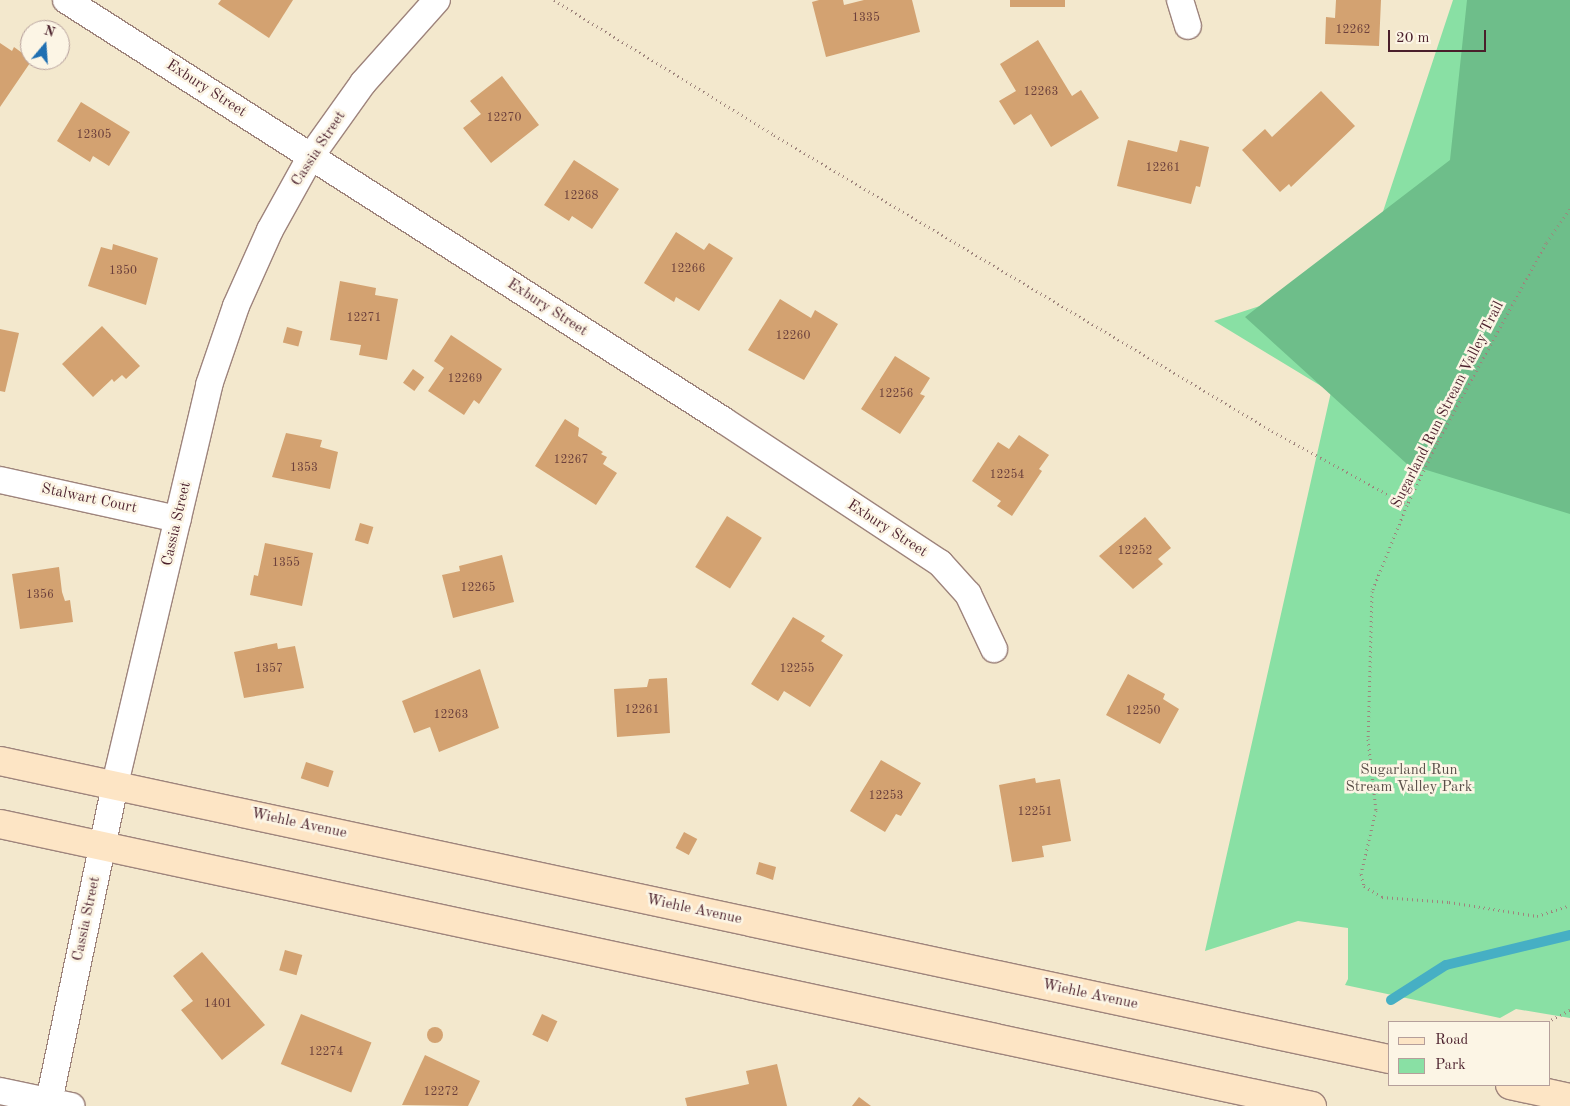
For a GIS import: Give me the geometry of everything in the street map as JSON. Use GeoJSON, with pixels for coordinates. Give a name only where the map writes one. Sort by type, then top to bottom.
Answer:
{"type":"FeatureCollection","features":[{"type":"Feature","properties":{"kind":"main road","name":"Wiehle Avenue"},"geometry":{"type":"LineString","coordinates":[[0,761],[115,784],[1388,1059]]}},
{"type":"Feature","properties":{"kind":"main road"},"geometry":{"type":"LineString","coordinates":[[0,824],[1312,1106]]}},
{"type":"Feature","properties":{"kind":"main road"},"geometry":{"type":"LineString","coordinates":[[1515,1086],[1570,1098]]}},
{"type":"Feature","properties":{"kind":"street","name":"Exbury Street"},"geometry":{"type":"LineString","coordinates":[[66,0],[311,156],[940,564],[968,594],[994,649]]}},
{"type":"Feature","properties":{"kind":"street","name":"Cassia Street"},"geometry":{"type":"LineString","coordinates":[[56,1104],[102,846],[115,784],[209,386],[236,306],[270,230],[311,156],[363,83],[438,0]]}},
{"type":"Feature","properties":{"kind":"street"},"geometry":{"type":"LineString","coordinates":[[1180,0],[1188,26]]}},
{"type":"Feature","properties":{"kind":"street","name":"Stalwart Court"},"geometry":{"type":"LineString","coordinates":[[0,480],[178,519]]}},
{"type":"Feature","properties":{"kind":"street"},"geometry":{"type":"LineString","coordinates":[[0,1091],[56,1104]]}},
{"type":"Feature","properties":{"kind":"path"},"geometry":{"type":"LineString","coordinates":[[554,0],[774,135],[1272,431],[1407,505]]}},
{"type":"Feature","properties":{"kind":"path","name":"Sugarland Run Stream Valley Trail"},"geometry":{"type":"LineString","coordinates":[[1570,209],[1546,243],[1407,505],[1372,591],[1368,739],[1376,810],[1361,874],[1364,886],[1382,897],[1449,902],[1537,916],[1570,905]]}},
{"type":"Feature","properties":{"kind":"path"},"geometry":{"type":"LineString","coordinates":[[1550,1021],[1570,1010]]}},
{"type":"Feature","properties":{"kind":"green space","name":"Sugarland Run Stream Valley Park"},"geometry":{"type":"Polygon","coordinates":[[[1453,0],[1570,0],[1570,1018],[1516,1009],[1500,1018],[1345,985],[1348,979],[1348,928],[1298,921],[1205,951],[1331,392],[1214,321],[1363,272],[1453,0]]]}},
{"type":"Feature","properties":{"kind":"green space"},"geometry":{"type":"Polygon","coordinates":[[[1467,0],[1570,0],[1570,514],[1407,464],[1245,317],[1450,160],[1467,0]]]}},
{"type":"Feature","properties":{"kind":"building"},"geometry":{"type":"Polygon","coordinates":[[[221,0],[293,0],[269,38],[218,4],[221,0]]]}},
{"type":"Feature","properties":{"kind":"building"},"geometry":{"type":"Polygon","coordinates":[[[819,0],[843,0],[844,5],[864,0],[912,0],[920,32],[826,57],[812,2],[819,0]]]}},
{"type":"Feature","properties":{"kind":"building"},"geometry":{"type":"Polygon","coordinates":[[[1010,0],[1065,0],[1065,7],[1010,7],[1010,0]]]}},
{"type":"Feature","properties":{"kind":"building"},"geometry":{"type":"Polygon","coordinates":[[[1336,0],[1381,0],[1379,46],[1325,44],[1326,17],[1335,18],[1336,0]]]}},
{"type":"Feature","properties":{"kind":"building"},"geometry":{"type":"Polygon","coordinates":[[[1038,40],[1072,96],[1081,90],[1099,118],[1051,147],[1031,114],[1014,125],[999,101],[1016,91],[1000,64],[1038,40]]]}},
{"type":"Feature","properties":{"kind":"building"},"geometry":{"type":"Polygon","coordinates":[[[0,43],[12,51],[14,47],[20,51],[20,70],[25,70],[0,107],[0,43]]]}},
{"type":"Feature","properties":{"kind":"building"},"geometry":{"type":"Polygon","coordinates":[[[502,76],[539,125],[491,163],[463,128],[481,114],[470,101],[502,76]]]}},
{"type":"Feature","properties":{"kind":"building"},"geometry":{"type":"Polygon","coordinates":[[[1321,91],[1355,126],[1291,187],[1289,184],[1280,192],[1242,150],[1265,129],[1272,137],[1321,91]]]}},
{"type":"Feature","properties":{"kind":"building"},"geometry":{"type":"Polygon","coordinates":[[[81,102],[130,132],[109,166],[93,156],[90,162],[57,141],[81,102]]]}},
{"type":"Feature","properties":{"kind":"building"},"geometry":{"type":"Polygon","coordinates":[[[1128,140],[1177,152],[1180,140],[1209,147],[1200,187],[1196,186],[1191,204],[1117,186],[1128,140]]]}},
{"type":"Feature","properties":{"kind":"building"},"geometry":{"type":"Polygon","coordinates":[[[574,160],[619,189],[592,229],[572,216],[569,221],[544,205],[574,160]]]}},
{"type":"Feature","properties":{"kind":"building"},"geometry":{"type":"Polygon","coordinates":[[[676,232],[704,250],[709,243],[733,258],[699,311],[676,297],[674,302],[644,283],[676,232]]]}},
{"type":"Feature","properties":{"kind":"building"},"geometry":{"type":"Polygon","coordinates":[[[113,244],[158,258],[146,305],[88,286],[101,247],[112,250],[113,244]]]}},
{"type":"Feature","properties":{"kind":"building"},"geometry":{"type":"Polygon","coordinates":[[[340,281],[376,288],[375,295],[398,299],[387,360],[359,355],[361,345],[330,340],[340,281]]]}},
{"type":"Feature","properties":{"kind":"building"},"geometry":{"type":"Polygon","coordinates":[[[780,299],[811,318],[815,310],[838,324],[804,380],[748,350],[780,299]]]}},
{"type":"Feature","properties":{"kind":"building"},"geometry":{"type":"Polygon","coordinates":[[[102,326],[140,366],[126,379],[122,375],[114,382],[112,379],[93,397],[62,364],[102,326]]]}},
{"type":"Feature","properties":{"kind":"building"},"geometry":{"type":"Polygon","coordinates":[[[287,327],[302,331],[298,347],[283,342],[287,327]]]}},
{"type":"Feature","properties":{"kind":"building"},"geometry":{"type":"Polygon","coordinates":[[[0,329],[19,333],[5,392],[0,391],[0,329]]]}},
{"type":"Feature","properties":{"kind":"building"},"geometry":{"type":"Polygon","coordinates":[[[451,335],[502,369],[479,404],[474,400],[464,415],[428,391],[444,368],[434,361],[451,335]]]}},
{"type":"Feature","properties":{"kind":"building"},"geometry":{"type":"Polygon","coordinates":[[[895,356],[930,378],[920,394],[925,396],[900,434],[861,409],[895,356]]]}},
{"type":"Feature","properties":{"kind":"building"},"geometry":{"type":"Polygon","coordinates":[[[413,369],[424,377],[414,391],[403,383],[413,369]]]}},
{"type":"Feature","properties":{"kind":"building"},"geometry":{"type":"Polygon","coordinates":[[[565,419],[579,428],[578,436],[603,452],[601,454],[607,457],[603,464],[617,473],[596,505],[535,466],[565,419]]]}},
{"type":"Feature","properties":{"kind":"building"},"geometry":{"type":"Polygon","coordinates":[[[286,433],[322,440],[320,447],[338,452],[330,489],[272,477],[286,433]]]}},
{"type":"Feature","properties":{"kind":"building"},"geometry":{"type":"Polygon","coordinates":[[[1019,435],[1049,455],[1039,469],[1042,471],[1012,516],[997,506],[1001,501],[972,481],[998,442],[1009,449],[1019,435]]]}},
{"type":"Feature","properties":{"kind":"building"},"geometry":{"type":"Polygon","coordinates":[[[727,516],[762,538],[730,589],[695,567],[727,516]]]}},
{"type":"Feature","properties":{"kind":"building"},"geometry":{"type":"Polygon","coordinates":[[[1145,517],[1171,548],[1158,559],[1163,564],[1133,589],[1099,556],[1145,517]]]}},
{"type":"Feature","properties":{"kind":"building"},"geometry":{"type":"Polygon","coordinates":[[[360,523],[373,527],[368,544],[355,540],[360,523]]]}},
{"type":"Feature","properties":{"kind":"building"},"geometry":{"type":"Polygon","coordinates":[[[265,543],[313,553],[302,606],[250,595],[254,575],[258,576],[265,543]]]}},
{"type":"Feature","properties":{"kind":"building"},"geometry":{"type":"Polygon","coordinates":[[[502,555],[514,602],[453,618],[442,575],[460,571],[459,566],[502,555]]]}},
{"type":"Feature","properties":{"kind":"building"},"geometry":{"type":"Polygon","coordinates":[[[59,567],[62,592],[65,601],[70,600],[73,622],[20,629],[12,574],[59,567]]]}},
{"type":"Feature","properties":{"kind":"building"},"geometry":{"type":"Polygon","coordinates":[[[793,617],[825,636],[821,641],[843,655],[810,707],[784,691],[778,701],[751,684],[793,617]]]}},
{"type":"Feature","properties":{"kind":"building"},"geometry":{"type":"Polygon","coordinates":[[[277,643],[278,649],[295,646],[304,688],[244,698],[234,652],[277,643]]]}},
{"type":"Feature","properties":{"kind":"building"},"geometry":{"type":"Polygon","coordinates":[[[480,669],[499,728],[439,752],[430,727],[414,733],[402,701],[480,669]]]}},
{"type":"Feature","properties":{"kind":"building"},"geometry":{"type":"Polygon","coordinates":[[[1128,674],[1165,694],[1163,699],[1179,709],[1160,744],[1106,715],[1128,674]]]}},
{"type":"Feature","properties":{"kind":"building"},"geometry":{"type":"Polygon","coordinates":[[[667,678],[670,733],[617,737],[614,689],[647,687],[649,679],[667,678]]]}},
{"type":"Feature","properties":{"kind":"building"},"geometry":{"type":"Polygon","coordinates":[[[881,760],[921,783],[901,816],[896,814],[885,832],[850,811],[881,760]]]}},
{"type":"Feature","properties":{"kind":"building"},"geometry":{"type":"Polygon","coordinates":[[[306,762],[334,771],[328,787],[301,778],[306,762]]]}},
{"type":"Feature","properties":{"kind":"building"},"geometry":{"type":"Polygon","coordinates":[[[1035,778],[1036,783],[1060,779],[1071,841],[1042,846],[1044,857],[1012,862],[999,785],[1035,778]]]}},
{"type":"Feature","properties":{"kind":"building"},"geometry":{"type":"Polygon","coordinates":[[[684,832],[697,839],[689,855],[676,848],[684,832]]]}},
{"type":"Feature","properties":{"kind":"building"},"geometry":{"type":"Polygon","coordinates":[[[759,862],[776,867],[773,880],[756,874],[759,862]]]}},
{"type":"Feature","properties":{"kind":"building"},"geometry":{"type":"Polygon","coordinates":[[[285,950],[302,955],[297,975],[279,970],[285,950]]]}},
{"type":"Feature","properties":{"kind":"building"},"geometry":{"type":"Polygon","coordinates":[[[202,952],[265,1025],[222,1060],[181,1010],[193,1001],[173,976],[202,952]]]}},
{"type":"Feature","properties":{"kind":"building"},"geometry":{"type":"Polygon","coordinates":[[[301,1014],[371,1042],[351,1093],[281,1064],[301,1014]]]}},
{"type":"Feature","properties":{"kind":"building"},"geometry":{"type":"Polygon","coordinates":[[[542,1014],[557,1021],[548,1042],[532,1035],[542,1014]]]}},
{"type":"Feature","properties":{"kind":"building"},"geometry":{"type":"Polygon","coordinates":[[[432,1027],[438,1027],[443,1032],[441,1041],[432,1043],[427,1038],[427,1032],[432,1027]]]}},
{"type":"Feature","properties":{"kind":"building"},"geometry":{"type":"Polygon","coordinates":[[[425,1055],[480,1081],[468,1106],[402,1105],[425,1055]]]}},
{"type":"Feature","properties":{"kind":"building"},"geometry":{"type":"Polygon","coordinates":[[[777,1064],[787,1106],[687,1106],[685,1098],[749,1084],[746,1071],[777,1064]]]}},
{"type":"Feature","properties":{"kind":"building"},"geometry":{"type":"Polygon","coordinates":[[[859,1097],[871,1106],[852,1106],[859,1097]]]}},
{"type":"Feature","properties":{"kind":"waterway"},"geometry":{"type":"LineString","coordinates":[[1391,1000],[1446,965],[1570,935]]}}]}
